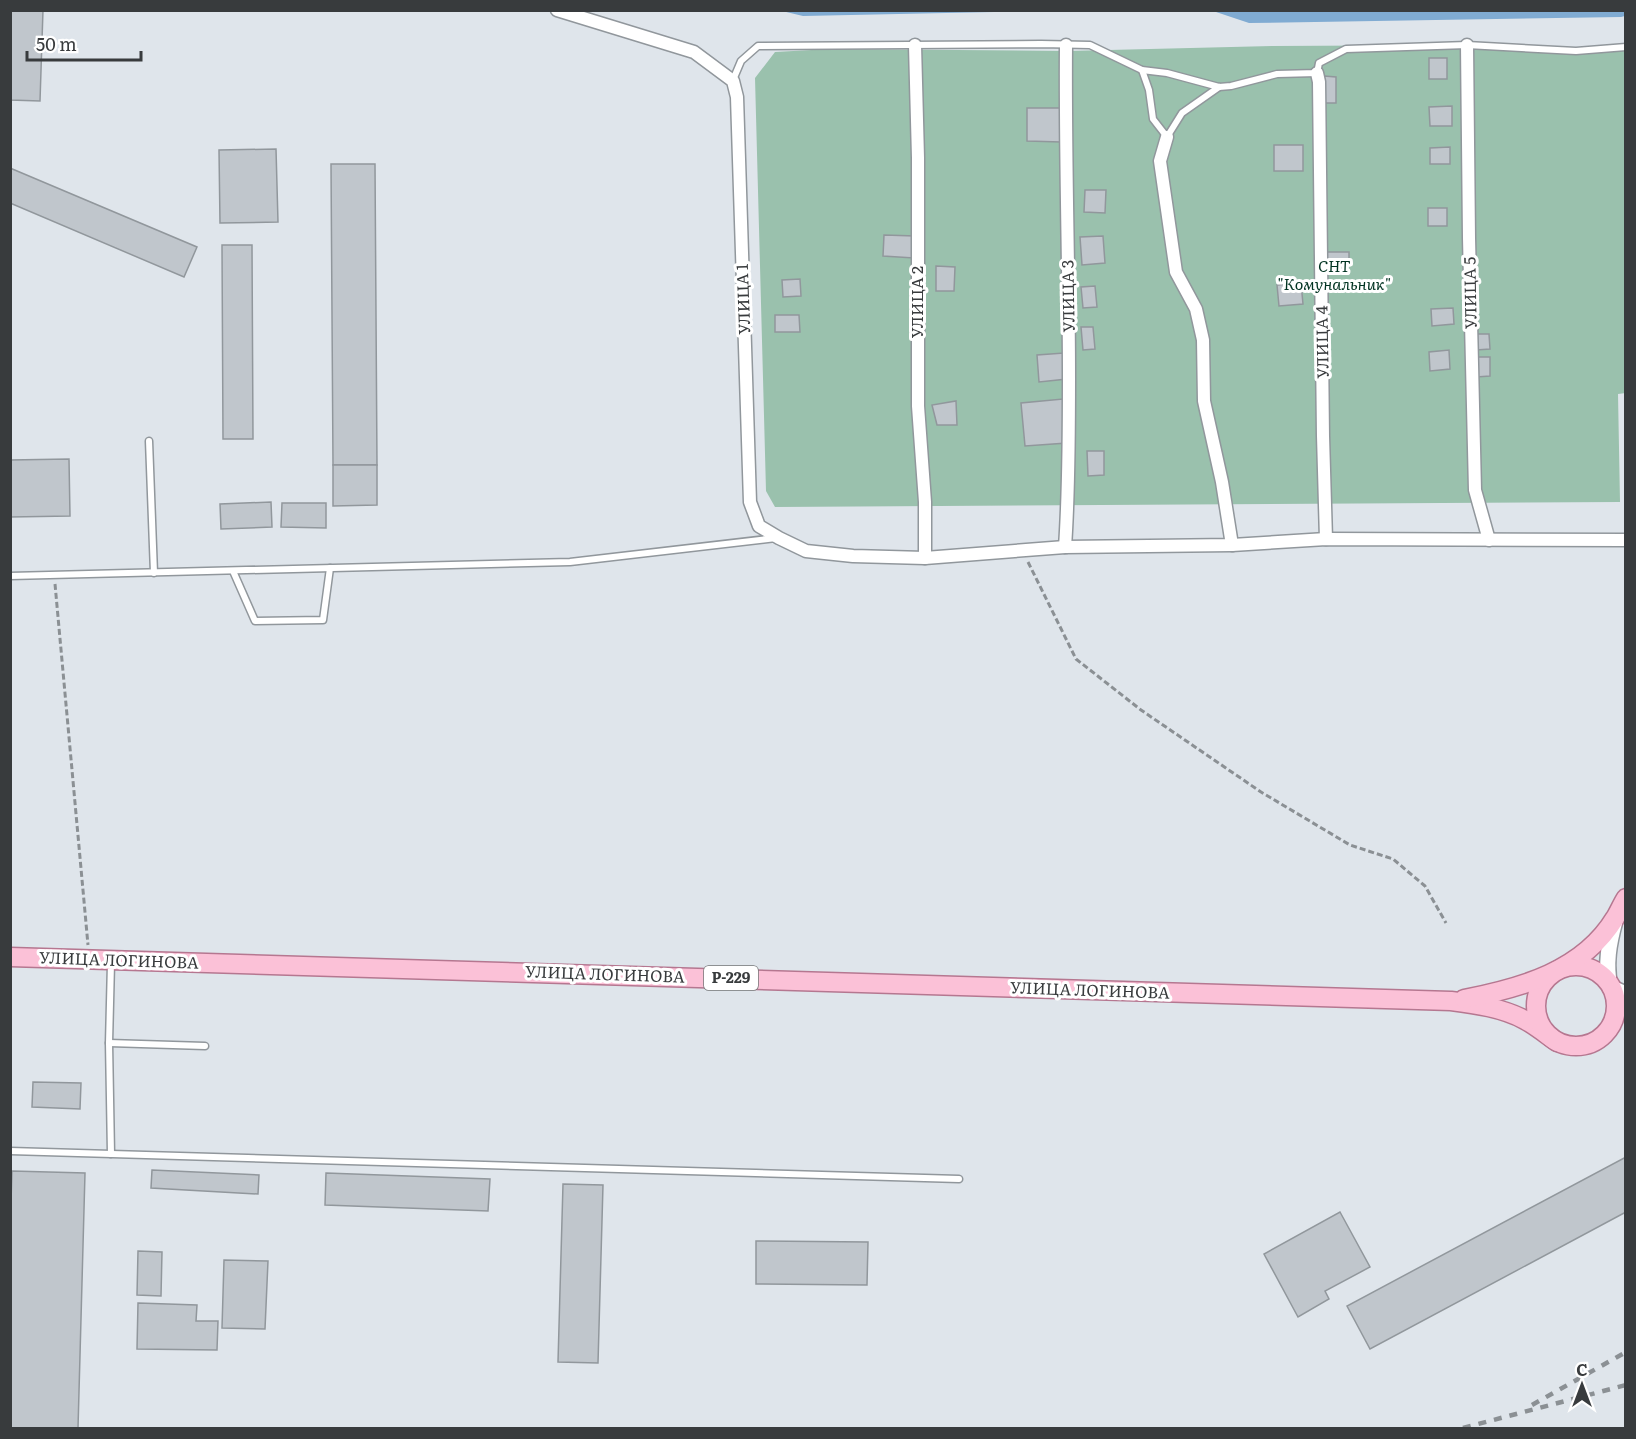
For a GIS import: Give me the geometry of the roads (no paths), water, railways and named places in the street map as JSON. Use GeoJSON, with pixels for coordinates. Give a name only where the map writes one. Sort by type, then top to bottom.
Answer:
{"type":"FeatureCollection","features":[{"type":"Feature","properties":{"kind":"main road"},"geometry":{"type":"LineString","coordinates":[[1557,1042],[1542,1028],[1538,1018],[1536,1008],[1540,987],[1547,979],[1594,945],[1615,918],[1626,898]]}},
{"type":"Feature","properties":{"kind":"main road","name":"УЛИЦА ЛОГИНОВА"},"geometry":{"type":"LineString","coordinates":[[10,957],[1450,1001]]}},
{"type":"Feature","properties":{"kind":"main road"},"geometry":{"type":"LineString","coordinates":[[1450,1001],[1503,991],[1564,968],[1587,968],[1598,973],[1618,990],[1613,992],[1615,1004],[1610,1028],[1602,1037],[1591,1043]]}},
{"type":"Feature","properties":{"kind":"main road"},"geometry":{"type":"LineString","coordinates":[[1450,1001],[1508,1013],[1524,1020],[1557,1042],[1567,1045],[1579,1046],[1591,1043],[1626,1027]]}},
{"type":"Feature","properties":{"kind":"street"},"geometry":{"type":"LineString","coordinates":[[557,10],[694,52],[732,81]]}},
{"type":"Feature","properties":{"kind":"street","name":"УЛИЦА 2"},"geometry":{"type":"LineString","coordinates":[[915,45],[918,158],[918,406],[925,502],[925,558]]}},
{"type":"Feature","properties":{"kind":"street","name":"УЛИЦА 3"},"geometry":{"type":"LineString","coordinates":[[1065,547],[1069,496],[1066,45]]}},
{"type":"Feature","properties":{"kind":"street","name":"УЛИЦА 5"},"geometry":{"type":"LineString","coordinates":[[1467,45],[1475,490],[1489,540]]}},
{"type":"Feature","properties":{"kind":"street","name":"УЛИЦА 4"},"geometry":{"type":"LineString","coordinates":[[1317,73],[1319,81],[1323,470],[1326,539]]}},
{"type":"Feature","properties":{"kind":"street","name":"УЛИЦА 1"},"geometry":{"type":"LineString","coordinates":[[732,81],[737,97],[750,501],[759,526],[779,538]]}},
{"type":"Feature","properties":{"kind":"street"},"geometry":{"type":"LineString","coordinates":[[1167,137],[1160,161],[1176,272],[1196,309],[1203,340],[1204,401],[1222,482],[1232,545]]}},
{"type":"Feature","properties":{"kind":"street"},"geometry":{"type":"LineString","coordinates":[[779,538],[806,551],[853,556],[925,558],[1065,547],[1232,545],[1326,539],[1626,540]]}},
{"type":"Feature","properties":{"kind":"street"},"geometry":{"type":"LineString","coordinates":[[1615,918],[1608,960],[1618,990]]}},
{"type":"Feature","properties":{"kind":"lane"},"geometry":{"type":"LineString","coordinates":[[732,81],[741,61],[758,46],[1090,45],[1142,70],[1167,73],[1219,87],[1232,86],[1277,74],[1317,73],[1319,63],[1346,49],[1467,45],[1576,51],[1626,47]]}},
{"type":"Feature","properties":{"kind":"lane"},"geometry":{"type":"LineString","coordinates":[[1142,70],[1149,90],[1153,119],[1167,137],[1182,113],[1219,87]]}},
{"type":"Feature","properties":{"kind":"lane"},"geometry":{"type":"LineString","coordinates":[[149,441],[154,573]]}},
{"type":"Feature","properties":{"kind":"lane"},"geometry":{"type":"LineString","coordinates":[[10,576],[570,562],[779,538]]}},
{"type":"Feature","properties":{"kind":"lane"},"geometry":{"type":"LineString","coordinates":[[233,571],[255,621],[323,620],[330,568]]}},
{"type":"Feature","properties":{"kind":"lane"},"geometry":{"type":"LineString","coordinates":[[111,959],[109,1043],[111,1154]]}},
{"type":"Feature","properties":{"kind":"lane"},"geometry":{"type":"LineString","coordinates":[[109,1043],[205,1046]]}},
{"type":"Feature","properties":{"kind":"lane"},"geometry":{"type":"LineString","coordinates":[[10,1151],[959,1179]]}},
{"type":"Feature","properties":{"kind":"water"},"geometry":{"type":"Polygon","coordinates":[[[1625,10],[1625,16],[1621,17],[1249,23],[1213,11],[1625,10]]]}},
{"type":"Feature","properties":{"kind":"water"},"geometry":{"type":"Polygon","coordinates":[[[782,11],[1038,11],[803,16],[782,11]]]}},
{"type":"Feature","properties":{"kind":"railway"},"geometry":{"type":"LineString","coordinates":[[1532,1405],[1626,1352]]}},
{"type":"Feature","properties":{"kind":"railway"},"geometry":{"type":"LineString","coordinates":[[1463,1428],[1626,1385]]}},
{"type":"Feature","properties":{"kind":"park label","name":"СНТ \"Комунальник\""},"geometry":{"type":"Point","coordinates":[1334,275]}}]}
